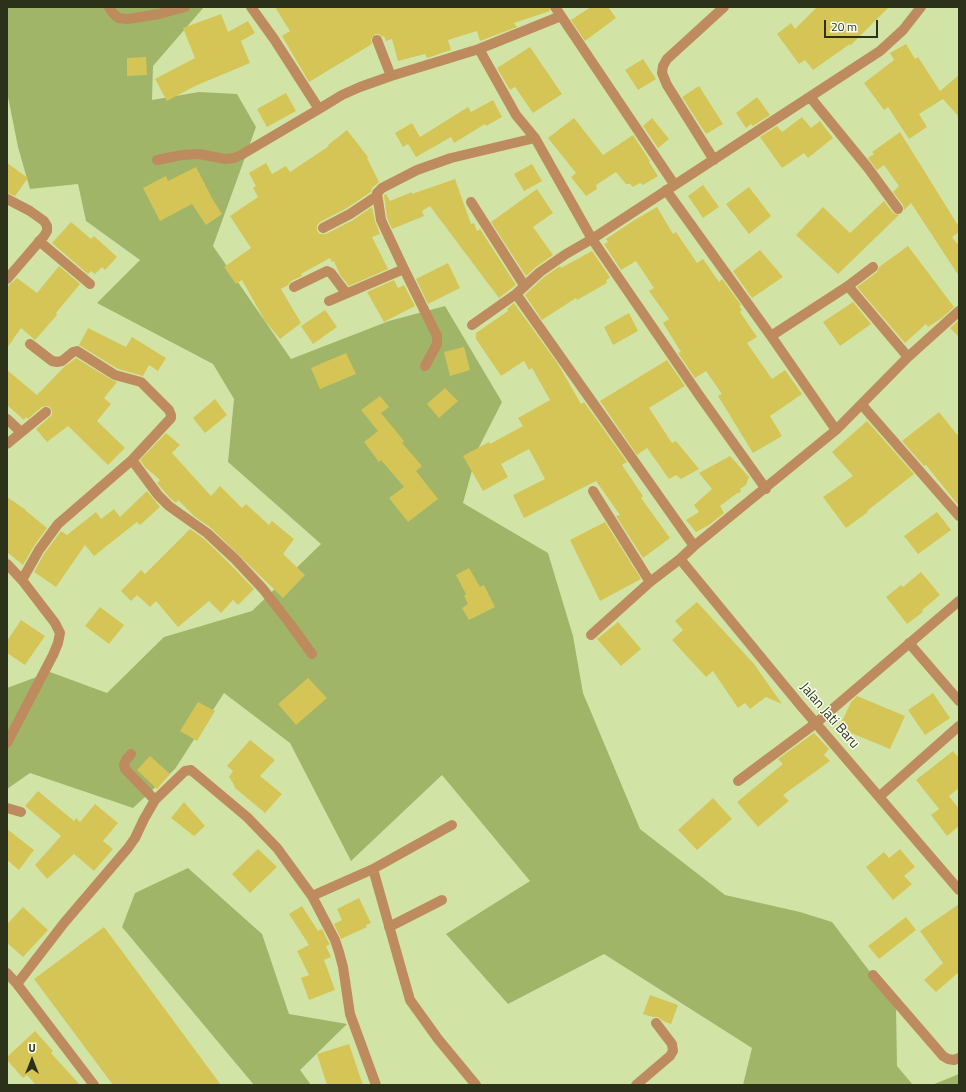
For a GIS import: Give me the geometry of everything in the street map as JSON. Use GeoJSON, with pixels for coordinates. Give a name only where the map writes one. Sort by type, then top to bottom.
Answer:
{"type":"FeatureCollection","features":[{"type":"Feature","properties":{"kind":"street"},"geometry":{"type":"LineString","coordinates":[[109,7],[118,18],[128,19],[159,14],[186,7]]}},
{"type":"Feature","properties":{"kind":"street"},"geometry":{"type":"LineString","coordinates":[[251,7],[274,38],[319,109]]}},
{"type":"Feature","properties":{"kind":"street"},"geometry":{"type":"LineString","coordinates":[[555,7],[670,187],[836,430]]}},
{"type":"Feature","properties":{"kind":"street"},"geometry":{"type":"LineString","coordinates":[[714,160],[667,85],[662,73],[662,66],[667,59],[724,7]]}},
{"type":"Feature","properties":{"kind":"street"},"geometry":{"type":"LineString","coordinates":[[472,325],[516,294],[544,268],[714,160],[880,51],[904,30],[921,7]]}},
{"type":"Feature","properties":{"kind":"street"},"geometry":{"type":"LineString","coordinates":[[157,160],[182,155],[199,154],[225,159],[234,158],[242,155],[342,95],[391,76],[478,50],[561,16]]}},
{"type":"Feature","properties":{"kind":"street"},"geometry":{"type":"LineString","coordinates":[[377,40],[391,76]]}},
{"type":"Feature","properties":{"kind":"street"},"geometry":{"type":"LineString","coordinates":[[478,50],[516,115],[535,138],[592,238],[699,395],[766,488]]}},
{"type":"Feature","properties":{"kind":"street"},"geometry":{"type":"LineString","coordinates":[[810,96],[868,168],[898,209]]}},
{"type":"Feature","properties":{"kind":"street"},"geometry":{"type":"LineString","coordinates":[[425,366],[436,344],[437,336],[381,220],[377,193],[382,188],[417,170],[450,158],[535,138]]}},
{"type":"Feature","properties":{"kind":"street"},"geometry":{"type":"LineString","coordinates":[[323,228],[350,214],[377,196]]}},
{"type":"Feature","properties":{"kind":"street"},"geometry":{"type":"LineString","coordinates":[[7,199],[30,211],[44,221],[47,226],[44,236],[7,279]]}},
{"type":"Feature","properties":{"kind":"street"},"geometry":{"type":"LineString","coordinates":[[471,202],[524,285]]}},
{"type":"Feature","properties":{"kind":"street"},"geometry":{"type":"LineString","coordinates":[[39,241],[90,284]]}},
{"type":"Feature","properties":{"kind":"street"},"geometry":{"type":"LineString","coordinates":[[771,336],[848,286],[873,267]]}},
{"type":"Feature","properties":{"kind":"street"},"geometry":{"type":"LineString","coordinates":[[329,301],[404,269]]}},
{"type":"Feature","properties":{"kind":"street"},"geometry":{"type":"LineString","coordinates":[[294,287],[327,271],[346,293]]}},
{"type":"Feature","properties":{"kind":"street"},"geometry":{"type":"LineString","coordinates":[[848,286],[908,358]]}},
{"type":"Feature","properties":{"kind":"street"},"geometry":{"type":"LineString","coordinates":[[516,294],[694,546]]}},
{"type":"Feature","properties":{"kind":"street"},"geometry":{"type":"LineString","coordinates":[[591,635],[650,582],[836,430],[908,358],[959,311]]}},
{"type":"Feature","properties":{"kind":"street"},"geometry":{"type":"LineString","coordinates":[[22,580],[39,550],[58,524],[132,460],[171,418],[169,410],[140,382],[115,375],[77,351],[73,352],[62,361],[52,361],[30,344]]}},
{"type":"Feature","properties":{"kind":"street"},"geometry":{"type":"LineString","coordinates":[[862,405],[959,516]]}},
{"type":"Feature","properties":{"kind":"street"},"geometry":{"type":"LineString","coordinates":[[7,444],[46,412]]}},
{"type":"Feature","properties":{"kind":"street"},"geometry":{"type":"LineString","coordinates":[[7,419],[21,432]]}},
{"type":"Feature","properties":{"kind":"street"},"geometry":{"type":"LineString","coordinates":[[132,460],[158,495],[169,506],[207,533],[235,559],[277,607],[312,654]]}},
{"type":"Feature","properties":{"kind":"street"},"geometry":{"type":"LineString","coordinates":[[594,491],[650,582]]}},
{"type":"Feature","properties":{"kind":"street","name":"Jalan Jati Baru"},"geometry":{"type":"LineString","coordinates":[[680,559],[816,723],[959,890]]}},
{"type":"Feature","properties":{"kind":"street"},"geometry":{"type":"LineString","coordinates":[[7,564],[22,580],[55,622],[60,633],[53,655],[7,743]]}},
{"type":"Feature","properties":{"kind":"street"},"geometry":{"type":"LineString","coordinates":[[738,781],[816,723],[959,601]]}},
{"type":"Feature","properties":{"kind":"street"},"geometry":{"type":"LineString","coordinates":[[909,643],[959,701]]}},
{"type":"Feature","properties":{"kind":"street"},"geometry":{"type":"LineString","coordinates":[[880,796],[959,726]]}},
{"type":"Feature","properties":{"kind":"street"},"geometry":{"type":"LineString","coordinates":[[131,754],[124,764],[125,769],[155,800]]}},
{"type":"Feature","properties":{"kind":"street"},"geometry":{"type":"LineString","coordinates":[[17,984],[64,923],[128,848],[155,800],[185,771],[193,771],[247,817],[278,848],[312,896],[335,940],[343,968],[350,1014],[376,1085]]}},
{"type":"Feature","properties":{"kind":"street"},"geometry":{"type":"LineString","coordinates":[[7,808],[21,812]]}},
{"type":"Feature","properties":{"kind":"street"},"geometry":{"type":"LineString","coordinates":[[312,896],[373,869],[452,825]]}},
{"type":"Feature","properties":{"kind":"street"},"geometry":{"type":"LineString","coordinates":[[373,869],[379,885],[389,927],[410,1000],[438,1039],[476,1085]]}},
{"type":"Feature","properties":{"kind":"street"},"geometry":{"type":"LineString","coordinates":[[389,927],[442,900]]}},
{"type":"Feature","properties":{"kind":"street"},"geometry":{"type":"LineString","coordinates":[[7,973],[94,1085]]}},
{"type":"Feature","properties":{"kind":"street"},"geometry":{"type":"LineString","coordinates":[[873,975],[943,1056],[948,1060],[959,1058]]}},
{"type":"Feature","properties":{"kind":"street"},"geometry":{"type":"LineString","coordinates":[[636,1085],[670,1056],[673,1051],[672,1044],[656,1023]]}},
{"type":"Feature","properties":{"kind":"green space"},"geometry":{"type":"Polygon","coordinates":[[[7,7],[204,7],[153,66],[152,100],[199,92],[237,94],[256,127],[213,246],[291,359],[389,321],[445,306],[502,402],[478,449],[463,503],[548,553],[573,636],[583,693],[640,829],[725,895],[800,912],[832,922],[896,1006],[897,1066],[913,1085],[743,1085],[752,1048],[604,954],[508,1004],[446,934],[530,881],[442,775],[351,861],[290,743],[224,693],[175,769],[133,808],[30,773],[7,789],[7,688],[50,672],[107,693],[164,637],[252,611],[321,544],[228,462],[234,399],[213,364],[97,303],[140,260],[86,221],[78,184],[30,189],[18,147],[7,92],[7,7]]]}},
{"type":"Feature","properties":{"kind":"green space"},"geometry":{"type":"Polygon","coordinates":[[[188,868],[262,934],[289,1014],[347,1024],[300,1070],[311,1085],[254,1085],[122,927],[135,893],[188,868]]]}},
{"type":"Feature","properties":{"kind":"green space"},"geometry":{"type":"Polygon","coordinates":[[[959,1074],[959,1085],[932,1085],[959,1074]]]}},
{"type":"Feature","properties":{"kind":"building"},"geometry":{"type":"Polygon","coordinates":[[[275,7],[549,7],[550,11],[514,23],[517,27],[480,41],[477,31],[448,40],[451,50],[427,58],[425,54],[398,61],[392,39],[386,41],[384,36],[375,34],[371,39],[372,44],[309,82],[282,36],[290,31],[275,7]]]}},
{"type":"Feature","properties":{"kind":"building"},"geometry":{"type":"Polygon","coordinates":[[[591,7],[608,7],[616,18],[585,41],[571,20],[591,7]]]}},
{"type":"Feature","properties":{"kind":"building"},"geometry":{"type":"Polygon","coordinates":[[[817,7],[889,7],[851,45],[850,44],[813,70],[805,60],[799,64],[777,34],[791,23],[795,29],[817,7]]]}},
{"type":"Feature","properties":{"kind":"building"},"geometry":{"type":"Polygon","coordinates":[[[221,14],[228,32],[248,21],[255,33],[241,41],[250,63],[195,86],[167,101],[155,79],[195,58],[183,28],[221,14]]]}},
{"type":"Feature","properties":{"kind":"building"},"geometry":{"type":"Polygon","coordinates":[[[906,44],[915,59],[918,57],[940,91],[959,75],[959,117],[943,99],[919,114],[927,127],[909,139],[888,107],[884,110],[864,83],[894,60],[890,53],[906,44]]]}},
{"type":"Feature","properties":{"kind":"building"},"geometry":{"type":"Polygon","coordinates":[[[530,47],[562,94],[533,113],[515,87],[510,90],[497,68],[530,47]]]}},
{"type":"Feature","properties":{"kind":"building"},"geometry":{"type":"Polygon","coordinates":[[[146,57],[147,75],[127,76],[127,58],[146,57]]]}},
{"type":"Feature","properties":{"kind":"building"},"geometry":{"type":"Polygon","coordinates":[[[643,59],[656,79],[638,90],[625,70],[643,59]]]}},
{"type":"Feature","properties":{"kind":"building"},"geometry":{"type":"Polygon","coordinates":[[[699,86],[723,124],[706,134],[682,97],[699,86]]]}},
{"type":"Feature","properties":{"kind":"building"},"geometry":{"type":"Polygon","coordinates":[[[286,93],[296,111],[267,127],[257,109],[286,93]]]}},
{"type":"Feature","properties":{"kind":"building"},"geometry":{"type":"Polygon","coordinates":[[[757,97],[770,115],[753,126],[751,124],[746,128],[736,113],[757,97]]]}},
{"type":"Feature","properties":{"kind":"building"},"geometry":{"type":"Polygon","coordinates":[[[493,100],[502,117],[486,126],[485,124],[454,143],[451,137],[416,157],[408,144],[403,147],[395,133],[412,123],[420,137],[468,107],[471,112],[493,100]]]}},
{"type":"Feature","properties":{"kind":"building"},"geometry":{"type":"Polygon","coordinates":[[[802,117],[811,128],[820,121],[833,138],[808,158],[804,153],[782,168],[760,137],[777,126],[782,132],[802,117]]]}},
{"type":"Feature","properties":{"kind":"building"},"geometry":{"type":"Polygon","coordinates":[[[574,118],[603,155],[633,135],[658,176],[643,185],[640,183],[633,187],[630,184],[626,184],[616,172],[596,185],[597,189],[586,196],[571,177],[576,173],[548,138],[574,118]]]}},
{"type":"Feature","properties":{"kind":"building"},"geometry":{"type":"Polygon","coordinates":[[[652,118],[669,139],[658,148],[643,126],[652,118]]]}},
{"type":"Feature","properties":{"kind":"building"},"geometry":{"type":"Polygon","coordinates":[[[347,130],[368,157],[367,158],[379,182],[372,188],[371,192],[347,208],[320,222],[317,225],[317,231],[320,234],[326,234],[353,220],[372,207],[380,234],[372,237],[388,269],[349,286],[340,275],[334,261],[332,262],[330,258],[301,274],[302,276],[291,281],[288,285],[281,289],[301,323],[280,339],[265,321],[242,280],[236,284],[224,267],[251,248],[230,216],[258,197],[253,188],[256,186],[249,173],[266,163],[272,174],[286,166],[290,172],[329,146],[328,145],[347,130]]]}},
{"type":"Feature","properties":{"kind":"building"},"geometry":{"type":"Polygon","coordinates":[[[900,132],[959,227],[959,232],[952,237],[959,246],[959,276],[911,203],[904,210],[903,205],[893,192],[899,186],[884,165],[877,170],[868,158],[874,154],[872,152],[900,132]]]}},
{"type":"Feature","properties":{"kind":"building"},"geometry":{"type":"Polygon","coordinates":[[[7,163],[28,178],[15,196],[7,193],[7,163]]]}},
{"type":"Feature","properties":{"kind":"building"},"geometry":{"type":"Polygon","coordinates":[[[532,164],[542,181],[524,191],[514,174],[532,164]]]}},
{"type":"Feature","properties":{"kind":"building"},"geometry":{"type":"Polygon","coordinates":[[[196,167],[222,214],[206,225],[192,204],[160,221],[143,188],[166,176],[168,181],[196,167]]]}},
{"type":"Feature","properties":{"kind":"building"},"geometry":{"type":"Polygon","coordinates":[[[455,179],[471,224],[474,223],[477,231],[480,229],[516,285],[499,298],[430,206],[422,211],[424,216],[392,229],[387,218],[384,195],[386,194],[390,201],[412,192],[412,194],[455,179]]]}},
{"type":"Feature","properties":{"kind":"building"},"geometry":{"type":"Polygon","coordinates":[[[703,185],[719,207],[703,218],[688,196],[703,185]]]}},
{"type":"Feature","properties":{"kind":"building"},"geometry":{"type":"Polygon","coordinates":[[[749,187],[771,216],[749,234],[726,204],[749,187]]]}},
{"type":"Feature","properties":{"kind":"building"},"geometry":{"type":"Polygon","coordinates":[[[537,189],[553,213],[533,227],[553,255],[526,276],[491,222],[537,189]]]}},
{"type":"Feature","properties":{"kind":"building"},"geometry":{"type":"Polygon","coordinates":[[[884,201],[893,213],[899,215],[838,274],[796,235],[823,207],[850,233],[884,201]]]}},
{"type":"Feature","properties":{"kind":"building"},"geometry":{"type":"Polygon","coordinates":[[[657,207],[673,234],[676,232],[697,263],[703,259],[719,282],[722,279],[741,305],[739,306],[742,310],[740,312],[757,337],[747,343],[772,379],[785,370],[802,394],[770,416],[782,436],[753,453],[718,396],[722,394],[706,371],[695,378],[678,353],[681,352],[663,323],[669,319],[649,291],[654,288],[636,261],[621,270],[604,244],[608,242],[606,239],[657,207]]]}},
{"type":"Feature","properties":{"kind":"building"},"geometry":{"type":"Polygon","coordinates":[[[71,222],[91,239],[94,236],[117,257],[105,270],[102,267],[95,274],[91,271],[88,274],[52,243],[71,222]]]}},
{"type":"Feature","properties":{"kind":"building"},"geometry":{"type":"Polygon","coordinates":[[[908,246],[954,307],[942,318],[928,327],[926,324],[905,343],[857,287],[877,272],[879,267],[908,246]]]}},
{"type":"Feature","properties":{"kind":"building"},"geometry":{"type":"Polygon","coordinates":[[[760,250],[783,277],[752,298],[733,271],[760,250]]]}},
{"type":"Feature","properties":{"kind":"building"},"geometry":{"type":"Polygon","coordinates":[[[592,251],[610,277],[606,281],[607,283],[577,300],[576,298],[542,320],[525,295],[544,277],[560,266],[561,268],[592,251]]]}},
{"type":"Feature","properties":{"kind":"building"},"geometry":{"type":"Polygon","coordinates":[[[448,263],[460,288],[428,304],[416,279],[448,263]]]}},
{"type":"Feature","properties":{"kind":"building"},"geometry":{"type":"Polygon","coordinates":[[[59,266],[80,284],[56,313],[57,315],[35,340],[21,328],[7,348],[7,287],[17,278],[37,293],[59,266]]]}},
{"type":"Feature","properties":{"kind":"building"},"geometry":{"type":"Polygon","coordinates":[[[394,280],[398,288],[404,285],[415,306],[384,322],[367,292],[394,280]]]}},
{"type":"Feature","properties":{"kind":"building"},"geometry":{"type":"Polygon","coordinates":[[[853,302],[871,324],[840,346],[823,322],[853,302]]]}},
{"type":"Feature","properties":{"kind":"building"},"geometry":{"type":"Polygon","coordinates":[[[514,303],[558,364],[581,404],[584,402],[627,462],[622,465],[643,496],[641,498],[670,538],[643,558],[616,516],[620,515],[596,481],[524,518],[513,495],[545,479],[529,449],[501,464],[508,477],[483,491],[463,456],[489,442],[490,444],[523,426],[518,418],[550,400],[532,368],[529,370],[524,361],[501,376],[476,339],[476,333],[508,311],[507,309],[514,303]]]}},
{"type":"Feature","properties":{"kind":"building"},"geometry":{"type":"Polygon","coordinates":[[[325,310],[337,327],[313,344],[301,326],[325,310]]]}},
{"type":"Feature","properties":{"kind":"building"},"geometry":{"type":"Polygon","coordinates":[[[629,313],[638,331],[613,345],[604,327],[629,313]]]}},
{"type":"Feature","properties":{"kind":"building"},"geometry":{"type":"Polygon","coordinates":[[[959,320],[959,337],[950,328],[959,320]]]}},
{"type":"Feature","properties":{"kind":"building"},"geometry":{"type":"Polygon","coordinates":[[[88,328],[126,347],[132,337],[166,358],[158,371],[149,365],[143,376],[118,369],[79,345],[88,328]]]}},
{"type":"Feature","properties":{"kind":"building"},"geometry":{"type":"Polygon","coordinates":[[[464,347],[470,370],[450,376],[444,352],[464,347]]]}},
{"type":"Feature","properties":{"kind":"building"},"geometry":{"type":"Polygon","coordinates":[[[346,353],[356,374],[320,389],[311,368],[346,353]]]}},
{"type":"Feature","properties":{"kind":"building"},"geometry":{"type":"Polygon","coordinates":[[[76,358],[117,382],[104,398],[111,404],[97,421],[125,448],[108,465],[68,426],[47,442],[36,429],[52,415],[52,411],[49,406],[42,407],[28,419],[26,417],[24,420],[7,405],[7,370],[37,395],[64,367],[76,358]]]}},
{"type":"Feature","properties":{"kind":"building"},"geometry":{"type":"Polygon","coordinates":[[[667,360],[685,386],[649,408],[672,443],[676,441],[699,469],[681,479],[676,475],[669,479],[647,448],[637,455],[600,401],[667,360]]]}},
{"type":"Feature","properties":{"kind":"building"},"geometry":{"type":"Polygon","coordinates":[[[445,388],[458,401],[439,418],[427,404],[445,388]]]}},
{"type":"Feature","properties":{"kind":"building"},"geometry":{"type":"Polygon","coordinates":[[[380,396],[389,407],[381,413],[404,441],[402,443],[422,466],[416,471],[438,499],[408,522],[389,498],[404,487],[381,460],[379,462],[364,442],[378,431],[361,410],[380,396]]]}},
{"type":"Feature","properties":{"kind":"building"},"geometry":{"type":"Polygon","coordinates":[[[215,399],[227,415],[205,433],[193,418],[215,399]]]}},
{"type":"Feature","properties":{"kind":"building"},"geometry":{"type":"Polygon","coordinates":[[[939,412],[959,437],[959,506],[926,465],[924,466],[902,441],[939,412]]]}},
{"type":"Feature","properties":{"kind":"building"},"geometry":{"type":"Polygon","coordinates":[[[867,421],[914,474],[846,528],[823,497],[853,476],[832,452],[867,421]]]}},
{"type":"Feature","properties":{"kind":"building"},"geometry":{"type":"Polygon","coordinates":[[[166,433],[180,445],[172,453],[211,496],[220,486],[242,508],[246,504],[269,525],[272,521],[294,539],[283,554],[305,575],[283,598],[211,528],[194,516],[178,500],[176,503],[170,498],[157,483],[160,480],[145,467],[140,460],[166,433]]]}},
{"type":"Feature","properties":{"kind":"building"},"geometry":{"type":"Polygon","coordinates":[[[730,456],[749,477],[746,485],[740,489],[741,492],[720,506],[724,513],[709,525],[696,532],[686,520],[699,512],[694,505],[712,489],[699,473],[730,456]]]}},
{"type":"Feature","properties":{"kind":"building"},"geometry":{"type":"Polygon","coordinates":[[[147,491],[160,507],[140,525],[137,522],[94,556],[85,545],[56,587],[34,572],[44,554],[61,531],[67,535],[96,512],[101,519],[114,509],[120,517],[147,491]]]}},
{"type":"Feature","properties":{"kind":"building"},"geometry":{"type":"Polygon","coordinates":[[[7,497],[26,510],[47,528],[23,565],[7,552],[7,497]]]}},
{"type":"Feature","properties":{"kind":"building"},"geometry":{"type":"Polygon","coordinates":[[[937,512],[951,530],[918,554],[904,536],[937,512]]]}},
{"type":"Feature","properties":{"kind":"building"},"geometry":{"type":"Polygon","coordinates":[[[605,522],[641,579],[600,601],[570,540],[605,522]]]}},
{"type":"Feature","properties":{"kind":"building"},"geometry":{"type":"Polygon","coordinates":[[[190,529],[203,538],[254,589],[238,605],[233,600],[221,613],[209,601],[178,627],[156,601],[150,607],[137,595],[131,601],[121,591],[141,570],[145,574],[190,529]]]}},
{"type":"Feature","properties":{"kind":"building"},"geometry":{"type":"Polygon","coordinates":[[[469,568],[480,587],[484,585],[495,607],[469,620],[462,608],[468,604],[464,596],[466,594],[456,575],[469,568]]]}},
{"type":"Feature","properties":{"kind":"building"},"geometry":{"type":"Polygon","coordinates":[[[921,572],[940,595],[922,610],[923,612],[907,624],[886,597],[901,585],[903,587],[921,572]]]}},
{"type":"Feature","properties":{"kind":"building"},"geometry":{"type":"Polygon","coordinates":[[[697,602],[754,664],[782,704],[766,697],[750,709],[745,703],[738,708],[713,671],[706,677],[672,640],[683,630],[675,621],[697,602]]]}},
{"type":"Feature","properties":{"kind":"building"},"geometry":{"type":"Polygon","coordinates":[[[100,607],[124,625],[109,644],[85,626],[100,607]]]}},
{"type":"Feature","properties":{"kind":"building"},"geometry":{"type":"Polygon","coordinates":[[[21,620],[45,636],[25,665],[7,653],[7,641],[21,620]]]}},
{"type":"Feature","properties":{"kind":"building"},"geometry":{"type":"Polygon","coordinates":[[[618,622],[641,649],[621,666],[597,639],[618,622]]]}},
{"type":"Feature","properties":{"kind":"building"},"geometry":{"type":"Polygon","coordinates":[[[308,678],[327,698],[296,725],[278,704],[308,678]]]}},
{"type":"Feature","properties":{"kind":"building"},"geometry":{"type":"Polygon","coordinates":[[[933,693],[950,718],[925,735],[908,710],[933,693]]]}},
{"type":"Feature","properties":{"kind":"building"},"geometry":{"type":"Polygon","coordinates":[[[857,696],[905,716],[890,749],[839,728],[851,702],[857,696]]]}},
{"type":"Feature","properties":{"kind":"building"},"geometry":{"type":"Polygon","coordinates":[[[198,702],[215,711],[197,741],[180,731],[198,702]]]}},
{"type":"Feature","properties":{"kind":"building"},"geometry":{"type":"Polygon","coordinates":[[[814,733],[829,749],[824,755],[830,761],[783,795],[789,801],[758,827],[737,802],[783,764],[778,759],[814,733]]]}},
{"type":"Feature","properties":{"kind":"building"},"geometry":{"type":"Polygon","coordinates":[[[250,740],[275,760],[260,776],[282,794],[265,813],[235,788],[229,777],[233,771],[227,766],[250,740]]]}},
{"type":"Feature","properties":{"kind":"building"},"geometry":{"type":"Polygon","coordinates":[[[953,751],[959,758],[959,788],[949,796],[959,809],[959,826],[947,836],[931,815],[939,809],[916,780],[953,751]]]}},
{"type":"Feature","properties":{"kind":"building"},"geometry":{"type":"Polygon","coordinates":[[[150,756],[170,774],[157,789],[137,770],[150,756]]]}},
{"type":"Feature","properties":{"kind":"building"},"geometry":{"type":"Polygon","coordinates":[[[38,791],[74,821],[76,818],[80,822],[95,804],[118,823],[103,841],[113,849],[94,871],[74,854],[47,879],[35,865],[61,836],[25,806],[38,791]]]}},
{"type":"Feature","properties":{"kind":"building"},"geometry":{"type":"Polygon","coordinates":[[[713,798],[732,819],[697,850],[678,830],[713,798]]]}},
{"type":"Feature","properties":{"kind":"building"},"geometry":{"type":"Polygon","coordinates":[[[184,802],[205,826],[194,836],[171,818],[184,802]]]}},
{"type":"Feature","properties":{"kind":"building"},"geometry":{"type":"Polygon","coordinates":[[[7,829],[34,850],[19,870],[7,860],[7,829]]]}},
{"type":"Feature","properties":{"kind":"building"},"geometry":{"type":"Polygon","coordinates":[[[258,849],[277,867],[250,893],[232,874],[258,849]]]}},
{"type":"Feature","properties":{"kind":"building"},"geometry":{"type":"Polygon","coordinates":[[[900,849],[915,867],[904,876],[912,884],[893,900],[866,867],[884,852],[889,858],[900,849]]]}},
{"type":"Feature","properties":{"kind":"building"},"geometry":{"type":"Polygon","coordinates":[[[359,898],[371,923],[366,925],[367,927],[341,939],[334,924],[342,920],[337,909],[359,898]]]}},
{"type":"Feature","properties":{"kind":"building"},"geometry":{"type":"Polygon","coordinates":[[[959,904],[959,972],[936,992],[924,980],[943,963],[920,931],[959,904]]]}},
{"type":"Feature","properties":{"kind":"building"},"geometry":{"type":"Polygon","coordinates":[[[302,906],[318,931],[322,929],[330,944],[326,946],[331,957],[324,960],[335,990],[309,1000],[301,978],[309,975],[297,951],[309,945],[289,914],[302,906]]]}},
{"type":"Feature","properties":{"kind":"building"},"geometry":{"type":"Polygon","coordinates":[[[23,907],[48,930],[23,957],[7,943],[7,924],[23,907]]]}},
{"type":"Feature","properties":{"kind":"building"},"geometry":{"type":"Polygon","coordinates":[[[906,917],[916,930],[879,959],[868,946],[906,917]]]}},
{"type":"Feature","properties":{"kind":"building"},"geometry":{"type":"Polygon","coordinates":[[[104,927],[221,1085],[113,1085],[34,979],[104,927]]]}},
{"type":"Feature","properties":{"kind":"building"},"geometry":{"type":"Polygon","coordinates":[[[650,995],[678,1005],[671,1024],[658,1017],[643,1014],[650,995]]]}},
{"type":"Feature","properties":{"kind":"building"},"geometry":{"type":"Polygon","coordinates":[[[35,1031],[53,1051],[51,1053],[80,1085],[36,1085],[27,1075],[23,1078],[7,1060],[7,1057],[35,1031]]]}},
{"type":"Feature","properties":{"kind":"building"},"geometry":{"type":"Polygon","coordinates":[[[349,1044],[363,1085],[327,1085],[317,1054],[349,1044]]]}}]}
